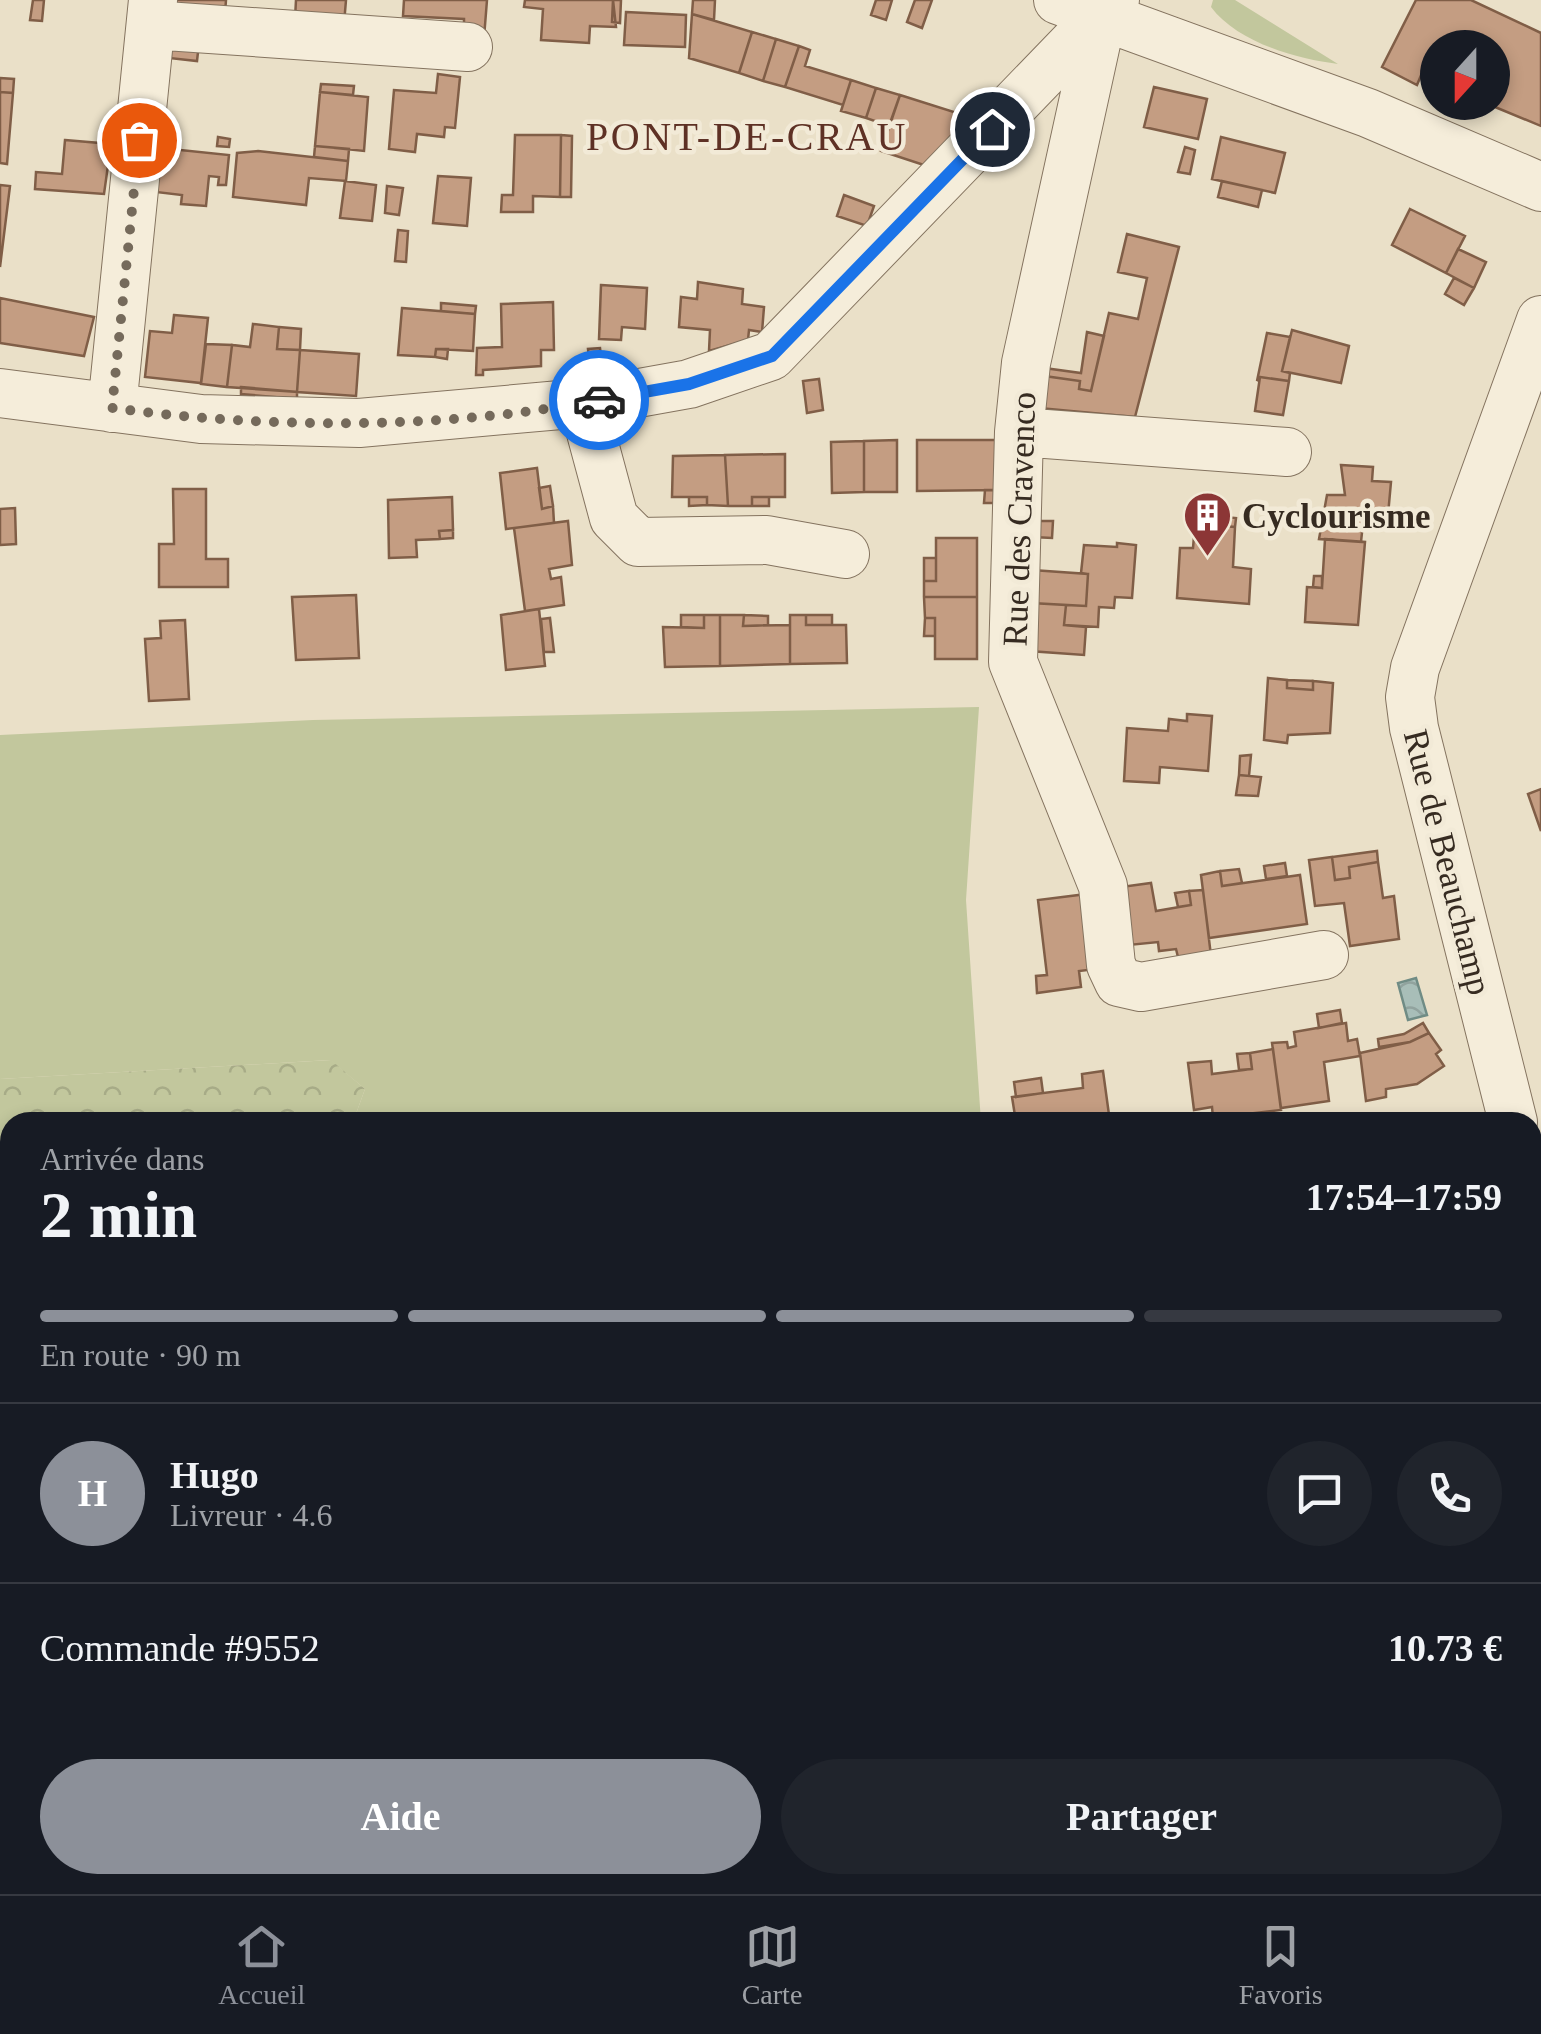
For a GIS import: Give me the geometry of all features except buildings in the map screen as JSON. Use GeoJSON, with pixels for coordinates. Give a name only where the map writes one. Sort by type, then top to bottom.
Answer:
{"type":"FeatureCollection","features":[{"type":"Feature","properties":{"kind":"street"},"geometry":{"type":"LineString","coordinates":[[1170,0],[1188,50]]}},
{"type":"Feature","properties":{"kind":"street"},"geometry":{"type":"LineString","coordinates":[[0,394],[200,419],[359,423],[583,404],[689,384],[772,356],[1092,5],[1188,50],[1368,113],[1541,187]]}},
{"type":"Feature","properties":{"kind":"street","name":"Rue des Cravenco"},"geometry":{"type":"LineString","coordinates":[[1092,5],[1026,363],[1019,432],[1013,662],[1103,886],[1111,966],[1119,982],[1141,988],[1324,954]]}},
{"type":"Feature","properties":{"kind":"street"},"geometry":{"type":"LineString","coordinates":[[112,408],[152,12],[468,47]]}},
{"type":"Feature","properties":{"kind":"street","name":"Rue de Beauchamp"},"geometry":{"type":"LineString","coordinates":[[1511,1112],[1414,728],[1410,697],[1415,668],[1541,320]]}},
{"type":"Feature","properties":{"kind":"street"},"geometry":{"type":"LineString","coordinates":[[583,404],[614,518],[638,542],[767,540],[845,554]]}},
{"type":"Feature","properties":{"kind":"street"},"geometry":{"type":"LineString","coordinates":[[1019,432],[1287,452]]}},
{"type":"Feature","properties":{"kind":"green space"},"geometry":{"type":"Polygon","coordinates":[[[1213,0],[1235,0],[1338,64],[1286,53],[1252,39],[1222,19],[1211,7],[1213,0]]]}},
{"type":"Feature","properties":{"kind":"green space"},"geometry":{"type":"Polygon","coordinates":[[[979,707],[966,900],[980,1112],[357,1112],[365,1089],[330,1060],[0,1079],[0,735],[313,720],[979,707]]]}},
{"type":"Feature","properties":{"kind":"green space"},"geometry":{"type":"Polygon","coordinates":[[[331,1060],[365,1089],[357,1112],[0,1112],[0,1079],[331,1060]]]}},
{"type":"Feature","properties":{"kind":"water"},"geometry":{"type":"Polygon","coordinates":[[[1416,978],[1427,1015],[1408,1020],[1398,983],[1416,978]]]}},
{"type":"Feature","properties":{"kind":"way so far"},"geometry":{"type":"LineString","coordinates":[[139,140],[112,408],[200,419],[359,423],[599,400]]}},
{"type":"Feature","properties":{"kind":"place","name":"Cyclourisme"},"geometry":{"type":"Point","coordinates":[1207,558]}},
{"type":"Feature","properties":{"kind":"district","name":"PONT-DE-CRAU"},"geometry":{"type":"Point","coordinates":[747,136]}},
{"type":"Feature","properties":{"kind":"route"},"geometry":{"type":"LineString","coordinates":[[599,400],[689,384],[772,356],[992,129]]}}]}
